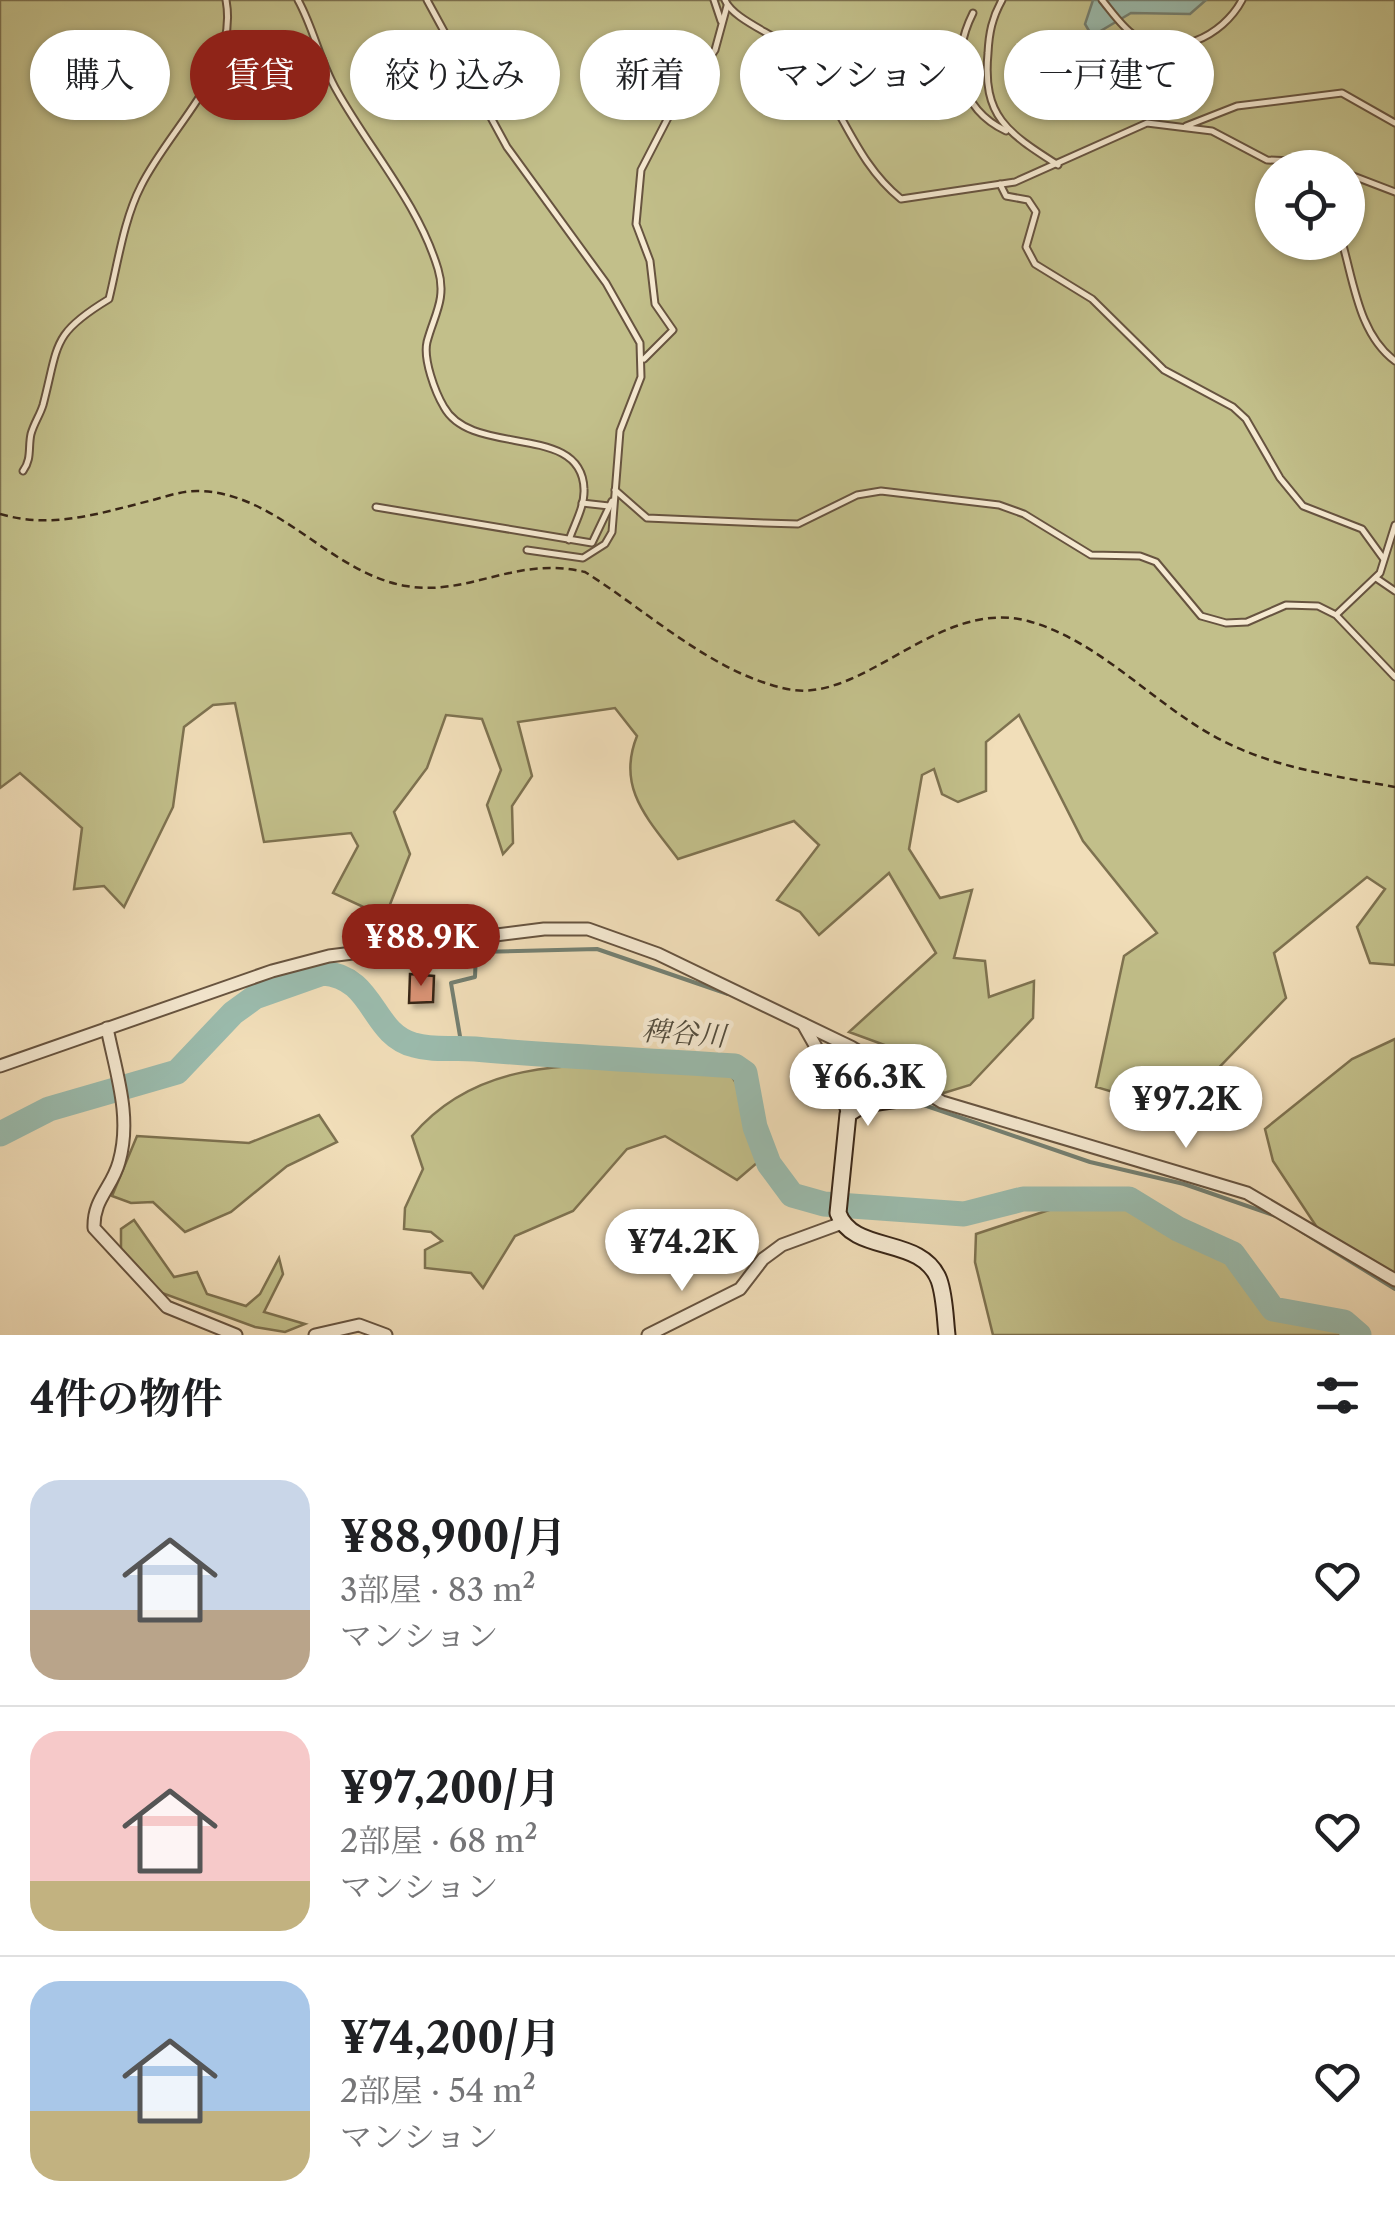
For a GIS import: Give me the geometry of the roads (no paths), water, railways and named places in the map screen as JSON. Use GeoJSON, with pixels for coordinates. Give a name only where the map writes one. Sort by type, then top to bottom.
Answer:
{"type":"FeatureCollection","features":[{"type":"Feature","properties":{"kind":"main road"},"geometry":{"type":"LineString","coordinates":[[926,1095],[864,1104],[848,1114],[840,1218],[854,1233],[914,1253],[932,1268],[941,1289],[947,1335]]}},
{"type":"Feature","properties":{"kind":"street"},"geometry":{"type":"LineString","coordinates":[[0,1066],[328,956],[544,930],[588,929],[658,954],[884,1063],[926,1095],[977,1115],[1247,1193],[1395,1280]]}},
{"type":"Feature","properties":{"kind":"street"},"geometry":{"type":"LineString","coordinates":[[803,1024],[838,1086],[848,1114]]}},
{"type":"Feature","properties":{"kind":"street"},"geometry":{"type":"LineString","coordinates":[[107,1028],[122,1099],[124,1143],[117,1169],[94,1208],[94,1228],[167,1308],[236,1335]]}},
{"type":"Feature","properties":{"kind":"street"},"geometry":{"type":"LineString","coordinates":[[648,1335],[740,1288],[763,1259],[840,1218]]}},
{"type":"Feature","properties":{"kind":"street"},"geometry":{"type":"LineString","coordinates":[[315,1335],[359,1325],[386,1335]]}},
{"type":"Feature","properties":{"kind":"lane"},"geometry":{"type":"LineString","coordinates":[[23,470],[29,462],[32,432],[42,408],[58,340],[80,317],[109,298],[139,189],[223,56],[229,26],[226,0]]}},
{"type":"Feature","properties":{"kind":"lane"},"geometry":{"type":"LineString","coordinates":[[298,0],[334,86],[407,198],[428,240],[443,298],[426,360],[444,408],[464,428],[488,437],[548,445],[568,458],[582,474],[582,503],[569,540]]}},
{"type":"Feature","properties":{"kind":"lane"},"geometry":{"type":"LineString","coordinates":[[427,0],[443,30]]}},
{"type":"Feature","properties":{"kind":"lane"},"geometry":{"type":"LineString","coordinates":[[714,0],[721,21]]}},
{"type":"Feature","properties":{"kind":"lane"},"geometry":{"type":"LineString","coordinates":[[1002,0],[990,26],[988,96],[998,118],[1014,135]]}},
{"type":"Feature","properties":{"kind":"lane"},"geometry":{"type":"LineString","coordinates":[[1102,0],[1136,37],[1162,45],[1189,43],[1214,34],[1242,0]]}},
{"type":"Feature","properties":{"kind":"lane"},"geometry":{"type":"LineString","coordinates":[[527,550],[583,558],[605,544],[612,532],[620,431],[644,359],[673,330],[655,304],[650,260],[636,224],[641,170],[688,80],[710,59],[726,3],[779,37],[804,60],[876,179],[901,199],[1000,184],[1058,165],[1148,124],[1212,132],[1255,154]]}},
{"type":"Feature","properties":{"kind":"lane"},"geometry":{"type":"LineString","coordinates":[[974,13],[963,38],[962,90],[976,111],[1058,165]]}},
{"type":"Feature","properties":{"kind":"lane"},"geometry":{"type":"LineString","coordinates":[[1186,126],[1237,106],[1342,93],[1395,123]]}},
{"type":"Feature","properties":{"kind":"lane"},"geometry":{"type":"LineString","coordinates":[[492,120],[507,147],[633,324],[644,359]]}},
{"type":"Feature","properties":{"kind":"lane"},"geometry":{"type":"LineString","coordinates":[[1365,181],[1395,192]]}},
{"type":"Feature","properties":{"kind":"lane"},"geometry":{"type":"LineString","coordinates":[[1000,184],[1006,196],[1028,200],[1036,212],[1026,247],[1035,264],[1092,298],[1164,370],[1233,407],[1246,419],[1280,478],[1303,506],[1362,529],[1383,558]]}},
{"type":"Feature","properties":{"kind":"lane"},"geometry":{"type":"LineString","coordinates":[[1347,260],[1364,318],[1378,344],[1395,361]]}},
{"type":"Feature","properties":{"kind":"lane"},"geometry":{"type":"LineString","coordinates":[[615,490],[647,518],[764,523],[798,524],[857,496],[881,491],[999,504],[1024,514],[1091,555],[1140,556],[1156,562],[1202,616],[1226,624],[1248,622],[1286,605],[1318,606],[1336,615],[1395,677]]}},
{"type":"Feature","properties":{"kind":"lane"},"geometry":{"type":"LineString","coordinates":[[376,507],[464,518],[491,528],[592,543],[614,499]]}},
{"type":"Feature","properties":{"kind":"lane"},"geometry":{"type":"LineString","coordinates":[[582,503],[608,506]]}},
{"type":"Feature","properties":{"kind":"lane"},"geometry":{"type":"LineString","coordinates":[[1336,615],[1376,578],[1395,524]]}},
{"type":"Feature","properties":{"kind":"lane"},"geometry":{"type":"LineString","coordinates":[[1376,578],[1395,591]]}},
{"type":"Feature","properties":{"kind":"waterway"},"geometry":{"type":"LineString","coordinates":[[462,1048],[451,983],[475,977],[476,952],[597,949],[728,994]]}},
{"type":"Feature","properties":{"kind":"waterway","name":"稗谷川"},"geometry":{"type":"LineString","coordinates":[[0,1134],[49,1109],[177,1072],[233,1013],[255,997],[323,973],[353,984],[389,1030],[422,1047],[735,1066],[745,1073],[755,1127],[769,1164],[792,1195],[824,1204],[964,1214],[1023,1199],[1129,1199],[1178,1229],[1233,1254],[1273,1309],[1344,1322],[1359,1335]]}},
{"type":"Feature","properties":{"kind":"waterway"},"geometry":{"type":"LineString","coordinates":[[918,1103],[1090,1162],[1184,1184],[1276,1216]]}},
{"type":"Feature","properties":{"kind":"waterway"},"geometry":{"type":"LineString","coordinates":[[1301,1231],[1395,1289]]}}]}
